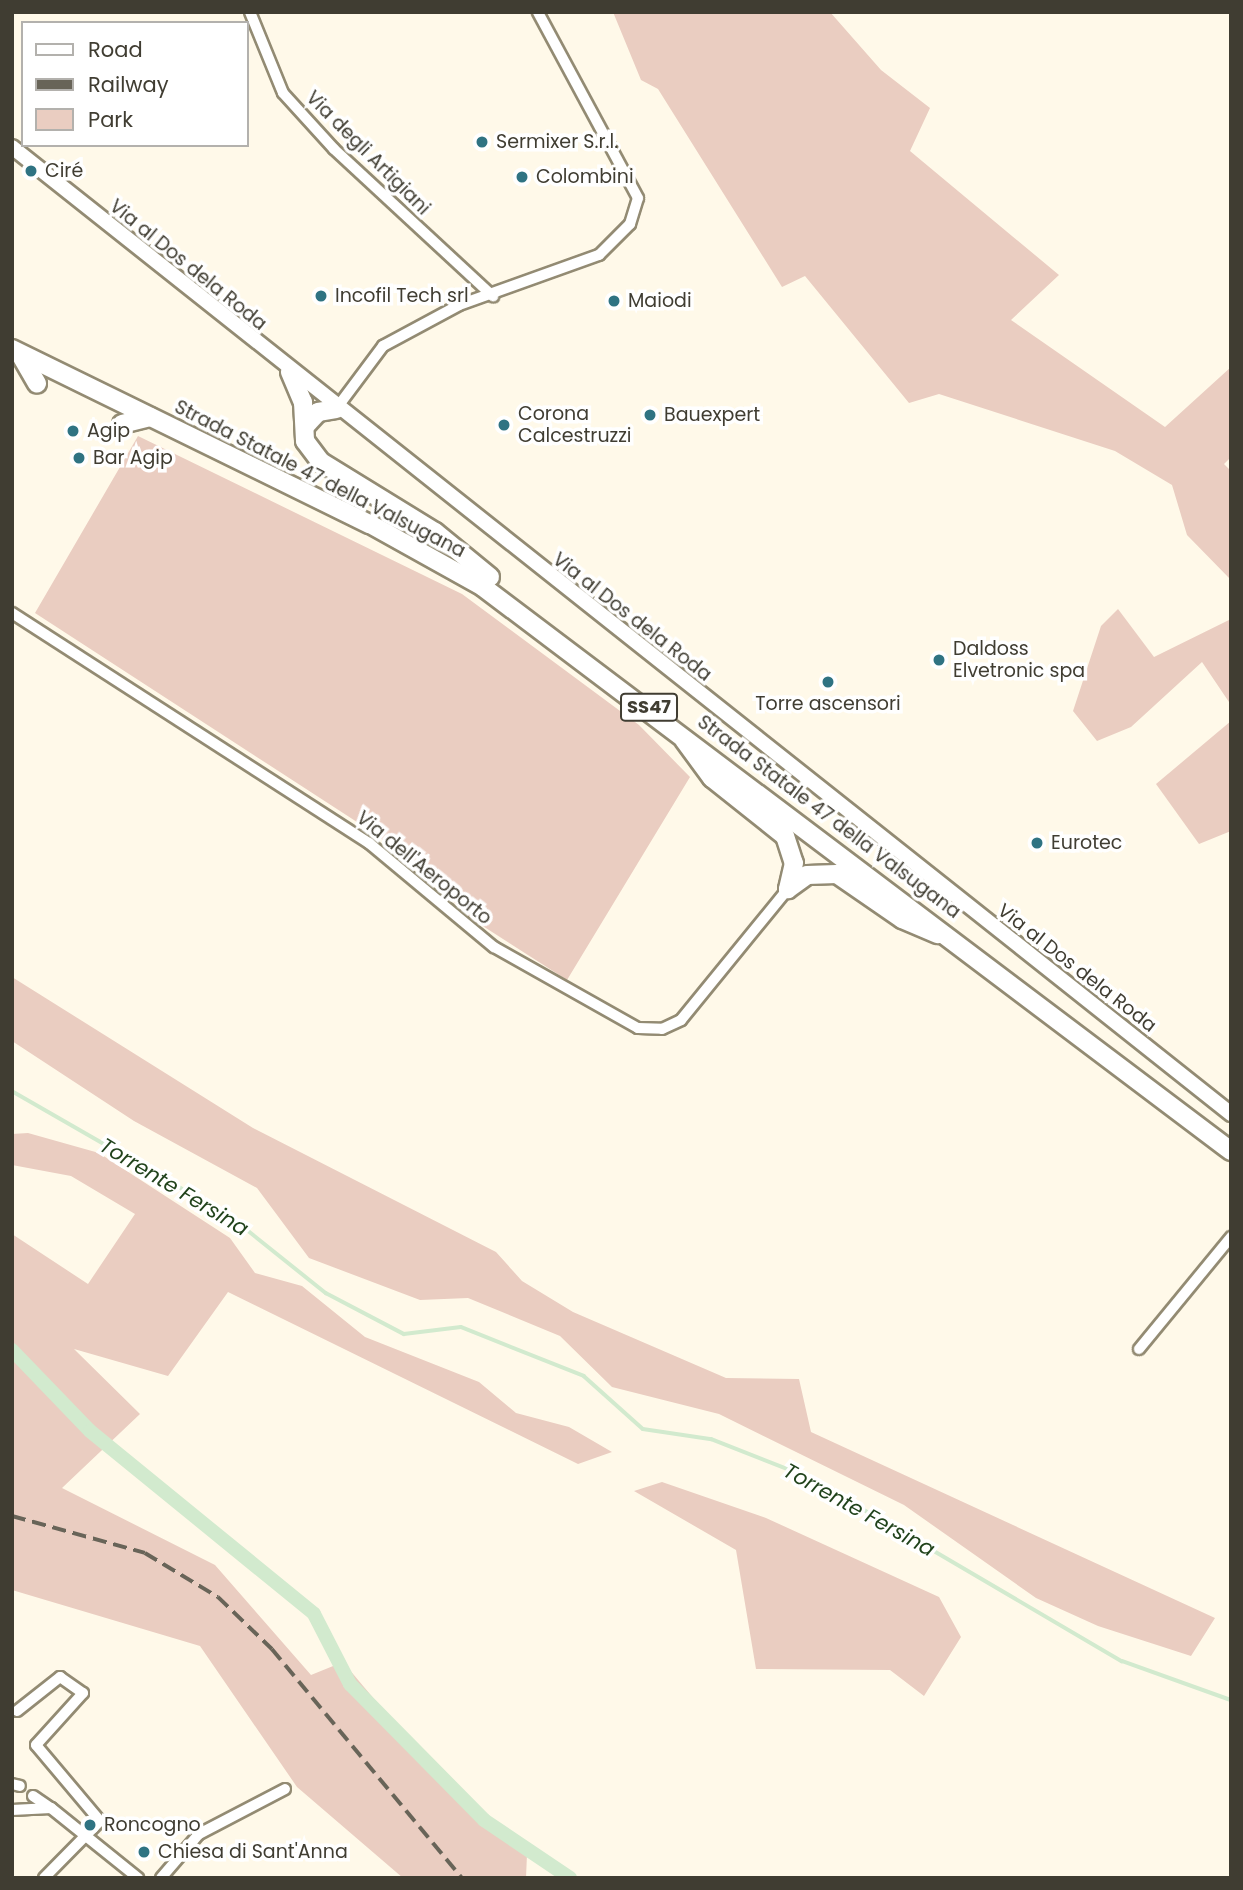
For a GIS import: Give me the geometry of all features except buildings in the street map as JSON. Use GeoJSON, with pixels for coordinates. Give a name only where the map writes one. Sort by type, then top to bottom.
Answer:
{"type":"FeatureCollection","features":[{"type":"Feature","properties":{"kind":"highway"},"geometry":{"type":"LineString","coordinates":[[15,347],[37,384]]}},
{"type":"Feature","properties":{"kind":"highway","name":"Strada Statale 47 della Valsugana"},"geometry":{"type":"LineString","coordinates":[[15,347],[150,417],[429,554],[550,632],[1231,1151]]}},
{"type":"Feature","properties":{"kind":"highway","name":"Strada Statale 47 della Valsugana"},"geometry":{"type":"LineString","coordinates":[[15,347],[490,577],[1231,1138]]}},
{"type":"Feature","properties":{"kind":"highway"},"geometry":{"type":"LineString","coordinates":[[290,372],[307,424],[305,441],[321,462],[435,532],[490,577]]}},
{"type":"Feature","properties":{"kind":"highway"},"geometry":{"type":"LineString","coordinates":[[307,424],[318,412],[336,408]]}},
{"type":"Feature","properties":{"kind":"highway"},"geometry":{"type":"LineString","coordinates":[[122,424],[150,417]]}},
{"type":"Feature","properties":{"kind":"highway"},"geometry":{"type":"LineString","coordinates":[[674,726],[712,778],[785,836],[793,850],[788,889]]}},
{"type":"Feature","properties":{"kind":"highway"},"geometry":{"type":"LineString","coordinates":[[788,889],[807,875],[837,874],[902,919],[961,944]]}},
{"type":"Feature","properties":{"kind":"main road","name":"Via al Dos dela Roda"},"geometry":{"type":"LineString","coordinates":[[12,147],[290,372],[1231,1114]]}},
{"type":"Feature","properties":{"kind":"street","name":"Via degli Artigiani"},"geometry":{"type":"LineString","coordinates":[[250,12],[283,93],[334,149],[494,296]]}},
{"type":"Feature","properties":{"kind":"street"},"geometry":{"type":"LineString","coordinates":[[336,408],[383,346],[459,305],[494,296],[599,255],[630,224],[638,198],[538,12]]}},
{"type":"Feature","properties":{"kind":"street","name":"Via dell'Aeroporto"},"geometry":{"type":"LineString","coordinates":[[12,613],[369,842],[494,947],[638,1028],[662,1029],[681,1020],[788,889]]}},
{"type":"Feature","properties":{"kind":"street"},"geometry":{"type":"LineString","coordinates":[[1139,1349],[1231,1237]]}},
{"type":"Feature","properties":{"kind":"street"},"geometry":{"type":"LineString","coordinates":[[17,1711],[60,1677],[83,1693],[36,1745],[100,1821],[44,1878]]}},
{"type":"Feature","properties":{"kind":"street"},"geometry":{"type":"LineString","coordinates":[[161,1878],[199,1834],[285,1789]]}},
{"type":"Feature","properties":{"kind":"street"},"geometry":{"type":"LineString","coordinates":[[33,1796],[86,1835],[132,1876]]}},
{"type":"Feature","properties":{"kind":"street"},"geometry":{"type":"LineString","coordinates":[[12,1810],[51,1808]]}},
{"type":"Feature","properties":{"kind":"green space"},"geometry":{"type":"Polygon","coordinates":[[[613,12],[830,12],[881,70],[930,108],[910,151],[1059,275],[1011,320],[1165,427],[1231,367],[1231,457],[1224,464],[1231,471],[1231,580],[1187,535],[1172,485],[1115,451],[939,394],[909,403],[805,276],[782,287],[658,89],[641,80],[613,12]]]}},
{"type":"Feature","properties":{"kind":"green space"},"geometry":{"type":"Polygon","coordinates":[[[138,436],[462,594],[639,725],[690,777],[567,980],[475,921],[377,835],[35,613],[138,436]]]}},
{"type":"Feature","properties":{"kind":"green space"},"geometry":{"type":"Polygon","coordinates":[[[1118,609],[1154,657],[1231,619],[1231,705],[1202,662],[1131,727],[1097,741],[1073,711],[1101,626],[1118,609]]]}},
{"type":"Feature","properties":{"kind":"green space"},"geometry":{"type":"Polygon","coordinates":[[[1231,721],[1231,831],[1199,844],[1156,784],[1231,721]]]}},
{"type":"Feature","properties":{"kind":"green space"},"geometry":{"type":"Polygon","coordinates":[[[12,977],[253,1128],[496,1252],[522,1281],[573,1312],[726,1378],[799,1379],[811,1432],[1215,1618],[1191,1656],[1098,1626],[1036,1598],[904,1505],[719,1414],[612,1387],[560,1336],[468,1298],[420,1300],[309,1258],[257,1188],[134,1121],[12,1041],[12,977]]]}},
{"type":"Feature","properties":{"kind":"green space"},"geometry":{"type":"Polygon","coordinates":[[[28,1133],[99,1153],[230,1238],[255,1273],[302,1286],[365,1337],[479,1382],[516,1413],[569,1427],[612,1452],[578,1464],[228,1292],[168,1376],[74,1349],[140,1414],[62,1488],[215,1565],[311,1675],[343,1662],[474,1818],[527,1854],[526,1878],[403,1878],[297,1787],[200,1646],[12,1590],[12,1234],[88,1284],[135,1214],[71,1176],[12,1165],[12,1134],[28,1133]]]}},
{"type":"Feature","properties":{"kind":"green space"},"geometry":{"type":"Polygon","coordinates":[[[662,1482],[766,1518],[939,1597],[961,1637],[924,1696],[890,1670],[756,1669],[736,1550],[634,1491],[662,1482]]]}},
{"type":"Feature","properties":{"kind":"waterway","name":"Torrente Fersina"},"geometry":{"type":"LineString","coordinates":[[12,1091],[231,1217],[326,1293],[404,1334],[461,1327],[584,1376],[643,1429],[711,1439],[808,1477],[1122,1661],[1231,1700]]}},
{"type":"Feature","properties":{"kind":"waterway"},"geometry":{"type":"LineString","coordinates":[[12,1350],[90,1431],[314,1614],[350,1684],[484,1820],[570,1878]]}},
{"type":"Feature","properties":{"kind":"railway"},"geometry":{"type":"LineString","coordinates":[[12,1516],[145,1553],[218,1597],[272,1649],[462,1878]]}},
{"type":"Feature","properties":{"kind":"place","name":"Sermixer S.r.l."},"geometry":{"type":"Point","coordinates":[482,142]}},
{"type":"Feature","properties":{"kind":"place","name":"Ciré"},"geometry":{"type":"Point","coordinates":[31,171]}},
{"type":"Feature","properties":{"kind":"place","name":"Colombini"},"geometry":{"type":"Point","coordinates":[522,177]}},
{"type":"Feature","properties":{"kind":"place","name":"Incofil Tech srl"},"geometry":{"type":"Point","coordinates":[321,296]}},
{"type":"Feature","properties":{"kind":"place","name":"Maiodi"},"geometry":{"type":"Point","coordinates":[614,301]}},
{"type":"Feature","properties":{"kind":"place","name":"Bauexpert"},"geometry":{"type":"Point","coordinates":[650,415]}},
{"type":"Feature","properties":{"kind":"place","name":"Corona Calcestruzzi"},"geometry":{"type":"Point","coordinates":[504,425]}},
{"type":"Feature","properties":{"kind":"place","name":"Agip"},"geometry":{"type":"Point","coordinates":[73,431]}},
{"type":"Feature","properties":{"kind":"place","name":"Bar Agip"},"geometry":{"type":"Point","coordinates":[79,458]}},
{"type":"Feature","properties":{"kind":"place","name":"Daldoss Elvetronic spa"},"geometry":{"type":"Point","coordinates":[939,660]}},
{"type":"Feature","properties":{"kind":"place","name":"Torre ascensori"},"geometry":{"type":"Point","coordinates":[828,682]}},
{"type":"Feature","properties":{"kind":"place","name":"Eurotec"},"geometry":{"type":"Point","coordinates":[1037,843]}},
{"type":"Feature","properties":{"kind":"place","name":"Roncogno"},"geometry":{"type":"Point","coordinates":[90,1825]}},
{"type":"Feature","properties":{"kind":"place","name":"Chiesa di Sant'Anna"},"geometry":{"type":"Point","coordinates":[144,1852]}}]}
